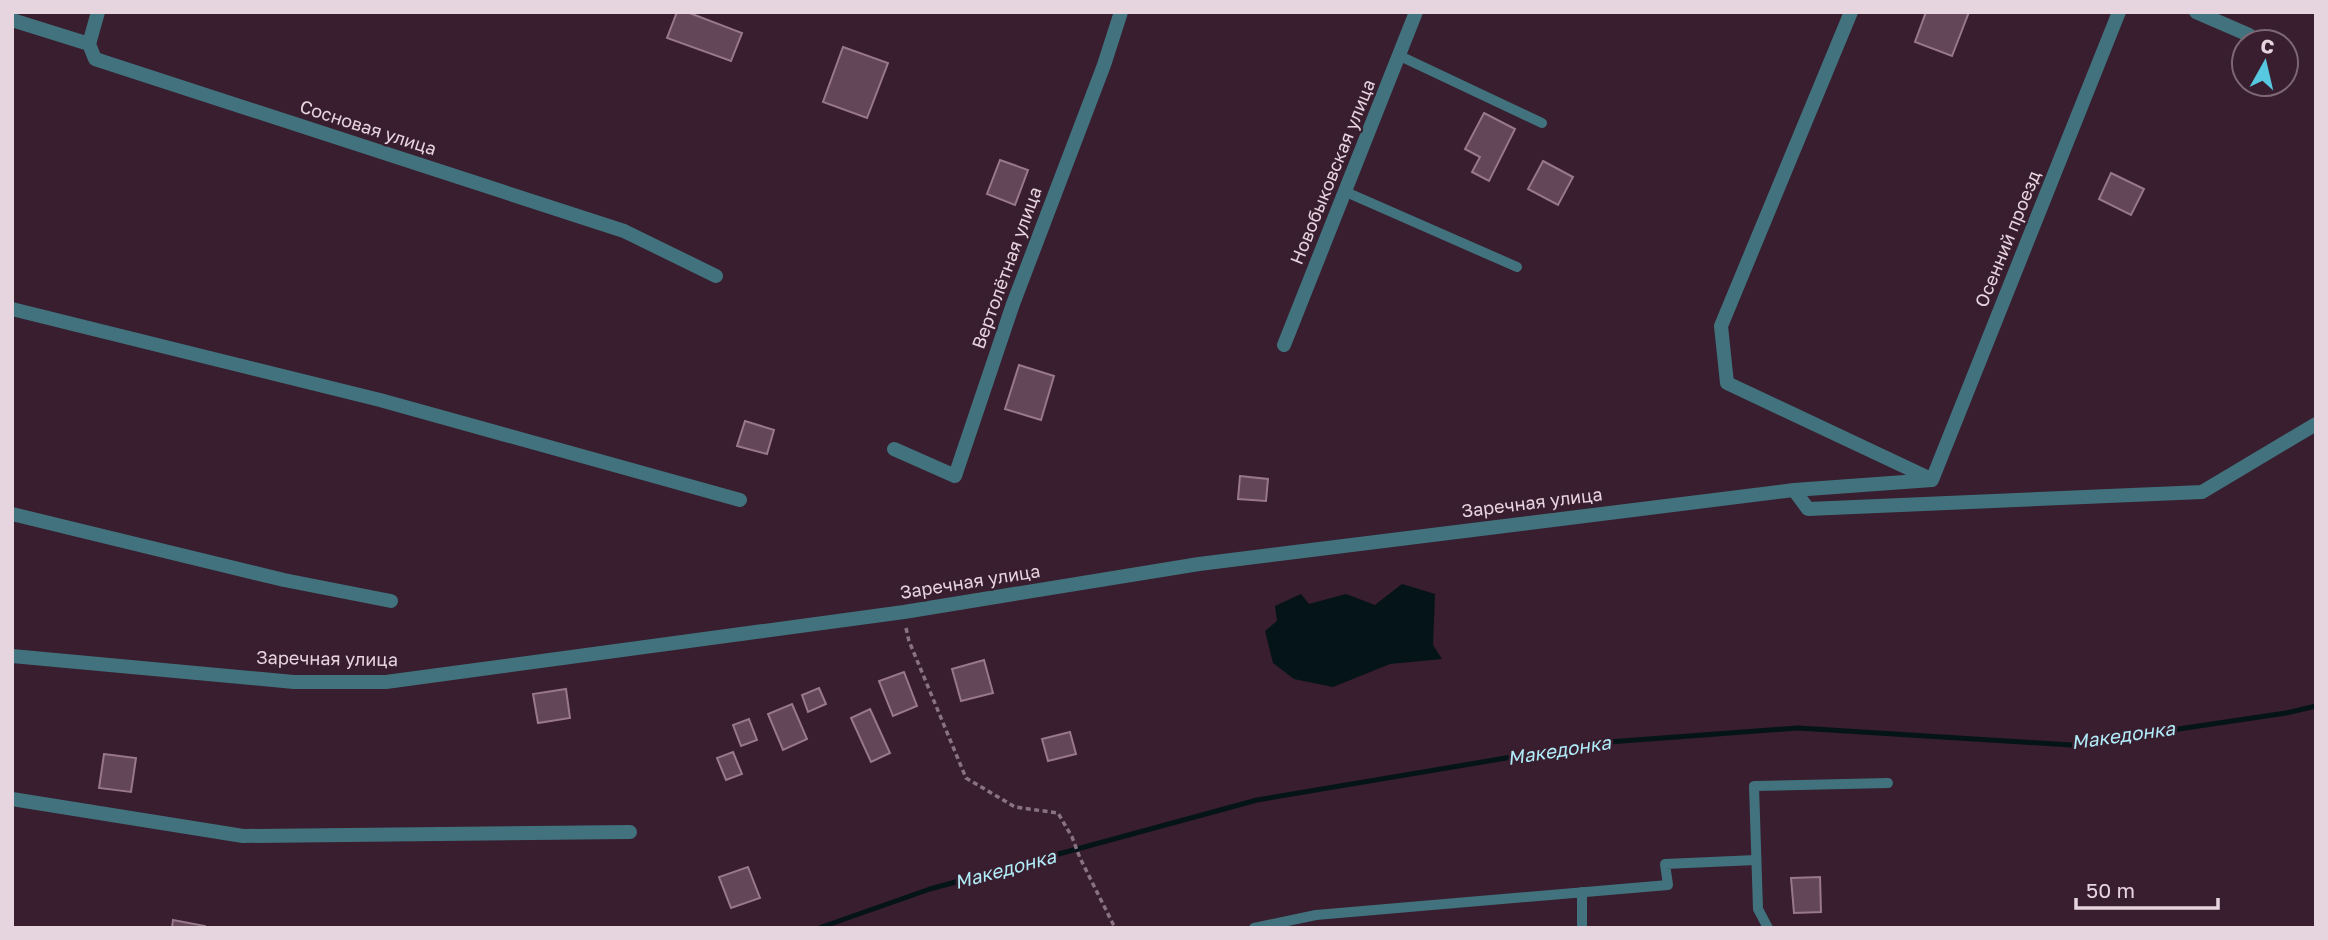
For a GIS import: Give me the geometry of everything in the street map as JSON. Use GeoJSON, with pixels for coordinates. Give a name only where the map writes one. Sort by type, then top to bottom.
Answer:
{"type":"FeatureCollection","features":[{"type":"Feature","properties":{"kind":"street"},"geometry":{"type":"LineString","coordinates":[[89,44],[98,12]]}},
{"type":"Feature","properties":{"kind":"street","name":"Вертолётная улица"},"geometry":{"type":"LineString","coordinates":[[894,449],[955,476],[1013,304],[1104,65],[1121,12]]}},
{"type":"Feature","properties":{"kind":"street","name":"Новобыковская улица"},"geometry":{"type":"LineString","coordinates":[[1284,345],[1416,12]]}},
{"type":"Feature","properties":{"kind":"street"},"geometry":{"type":"LineString","coordinates":[[1850,12],[1721,326],[1727,383],[1932,480]]}},
{"type":"Feature","properties":{"kind":"street","name":"Осенний проезд"},"geometry":{"type":"LineString","coordinates":[[1932,480],[2119,12]]}},
{"type":"Feature","properties":{"kind":"street"},"geometry":{"type":"LineString","coordinates":[[2196,12],[2233,28]]}},
{"type":"Feature","properties":{"kind":"street","name":"Сосновая улица"},"geometry":{"type":"LineString","coordinates":[[12,20],[89,44],[94,59],[624,231],[716,276]]}},
{"type":"Feature","properties":{"kind":"street"},"geometry":{"type":"LineString","coordinates":[[12,309],[380,400],[740,500]]}},
{"type":"Feature","properties":{"kind":"street"},"geometry":{"type":"LineString","coordinates":[[1794,490],[1808,509],[2203,492],[2316,424]]}},
{"type":"Feature","properties":{"kind":"street","name":"Заречная улица"},"geometry":{"type":"LineString","coordinates":[[12,656],[294,682],[386,682],[904,612],[1199,564],[1794,490],[1932,480]]}},
{"type":"Feature","properties":{"kind":"street"},"geometry":{"type":"LineString","coordinates":[[12,514],[284,580],[391,601]]}},
{"type":"Feature","properties":{"kind":"street"},"geometry":{"type":"LineString","coordinates":[[12,799],[243,835],[631,832]]}},
{"type":"Feature","properties":{"kind":"lane"},"geometry":{"type":"LineString","coordinates":[[1400,56],[1542,123]]}},
{"type":"Feature","properties":{"kind":"lane"},"geometry":{"type":"LineString","coordinates":[[1346,192],[1517,267]]}},
{"type":"Feature","properties":{"kind":"lane"},"geometry":{"type":"LineString","coordinates":[[1768,928],[1758,909],[1754,786],[1888,783]]}},
{"type":"Feature","properties":{"kind":"lane"},"geometry":{"type":"LineString","coordinates":[[1254,928],[1316,915],[1668,885],[1665,864],[1756,860]]}},
{"type":"Feature","properties":{"kind":"lane"},"geometry":{"type":"LineString","coordinates":[[1582,892],[1582,928]]}},
{"type":"Feature","properties":{"kind":"path"},"geometry":{"type":"LineString","coordinates":[[904,612],[909,641],[966,778],[1014,807],[1058,813],[1115,928]]}},
{"type":"Feature","properties":{"kind":"shaded area"},"geometry":{"type":"Polygon","coordinates":[[[1402,584],[1435,594],[1433,645],[1442,659],[1390,664],[1333,687],[1294,679],[1273,663],[1265,631],[1277,621],[1275,606],[1301,594],[1309,604],[1346,594],[1375,605],[1402,584]]]}},
{"type":"Feature","properties":{"kind":"building"},"geometry":{"type":"Polygon","coordinates":[[[677,12],[687,12],[742,33],[731,61],[667,38],[677,12]]]}},
{"type":"Feature","properties":{"kind":"building"},"geometry":{"type":"Polygon","coordinates":[[[1926,12],[1969,12],[1952,56],[1915,42],[1926,12]]]}},
{"type":"Feature","properties":{"kind":"building"},"geometry":{"type":"Polygon","coordinates":[[[843,47],[888,63],[867,118],[823,102],[843,47]]]}},
{"type":"Feature","properties":{"kind":"building"},"geometry":{"type":"Polygon","coordinates":[[[1484,113],[1515,129],[1489,181],[1472,172],[1480,157],[1465,149],[1484,113]]]}},
{"type":"Feature","properties":{"kind":"building"},"geometry":{"type":"Polygon","coordinates":[[[1000,160],[1028,170],[1015,205],[987,194],[1000,160]]]}},
{"type":"Feature","properties":{"kind":"building"},"geometry":{"type":"Polygon","coordinates":[[[1543,161],[1573,177],[1558,205],[1528,189],[1543,161]]]}},
{"type":"Feature","properties":{"kind":"building"},"geometry":{"type":"Polygon","coordinates":[[[2111,173],[2144,189],[2131,215],[2099,199],[2111,173]]]}},
{"type":"Feature","properties":{"kind":"building"},"geometry":{"type":"Polygon","coordinates":[[[1019,365],[1054,376],[1041,420],[1005,409],[1019,365]]]}},
{"type":"Feature","properties":{"kind":"building"},"geometry":{"type":"Polygon","coordinates":[[[745,421],[774,430],[767,454],[737,446],[745,421]]]}},
{"type":"Feature","properties":{"kind":"building"},"geometry":{"type":"Polygon","coordinates":[[[1240,476],[1268,479],[1266,501],[1238,499],[1240,476]]]}},
{"type":"Feature","properties":{"kind":"building"},"geometry":{"type":"Polygon","coordinates":[[[984,660],[993,693],[961,701],[952,669],[984,660]]]}},
{"type":"Feature","properties":{"kind":"building"},"geometry":{"type":"Polygon","coordinates":[[[904,672],[917,706],[893,716],[879,681],[904,672]]]}},
{"type":"Feature","properties":{"kind":"building"},"geometry":{"type":"Polygon","coordinates":[[[819,688],[826,704],[808,712],[802,695],[819,688]]]}},
{"type":"Feature","properties":{"kind":"building"},"geometry":{"type":"Polygon","coordinates":[[[566,689],[570,718],[538,723],[533,694],[566,689]]]}},
{"type":"Feature","properties":{"kind":"building"},"geometry":{"type":"Polygon","coordinates":[[[792,704],[807,739],[783,750],[768,714],[792,704]]]}},
{"type":"Feature","properties":{"kind":"building"},"geometry":{"type":"Polygon","coordinates":[[[870,709],[890,753],[871,762],[851,718],[870,709]]]}},
{"type":"Feature","properties":{"kind":"building"},"geometry":{"type":"Polygon","coordinates":[[[749,719],[757,740],[741,746],[733,725],[749,719]]]}},
{"type":"Feature","properties":{"kind":"building"},"geometry":{"type":"Polygon","coordinates":[[[1070,732],[1076,754],[1048,761],[1042,739],[1070,732]]]}},
{"type":"Feature","properties":{"kind":"building"},"geometry":{"type":"Polygon","coordinates":[[[733,752],[742,774],[726,780],[717,758],[733,752]]]}},
{"type":"Feature","properties":{"kind":"building"},"geometry":{"type":"Polygon","coordinates":[[[104,754],[136,758],[131,792],[99,788],[104,754]]]}},
{"type":"Feature","properties":{"kind":"building"},"geometry":{"type":"Polygon","coordinates":[[[748,867],[760,898],[731,908],[719,877],[748,867]]]}},
{"type":"Feature","properties":{"kind":"building"},"geometry":{"type":"Polygon","coordinates":[[[1820,877],[1821,912],[1794,913],[1791,878],[1820,877]]]}},
{"type":"Feature","properties":{"kind":"building"},"geometry":{"type":"Polygon","coordinates":[[[173,920],[205,926],[205,928],[172,928],[173,920]]]}},
{"type":"Feature","properties":{"kind":"waterway","name":"Македонка"},"geometry":{"type":"LineString","coordinates":[[819,928],[930,889],[1257,800],[1595,743],[1798,728],[2071,745],[2286,713],[2316,706]]}}]}
